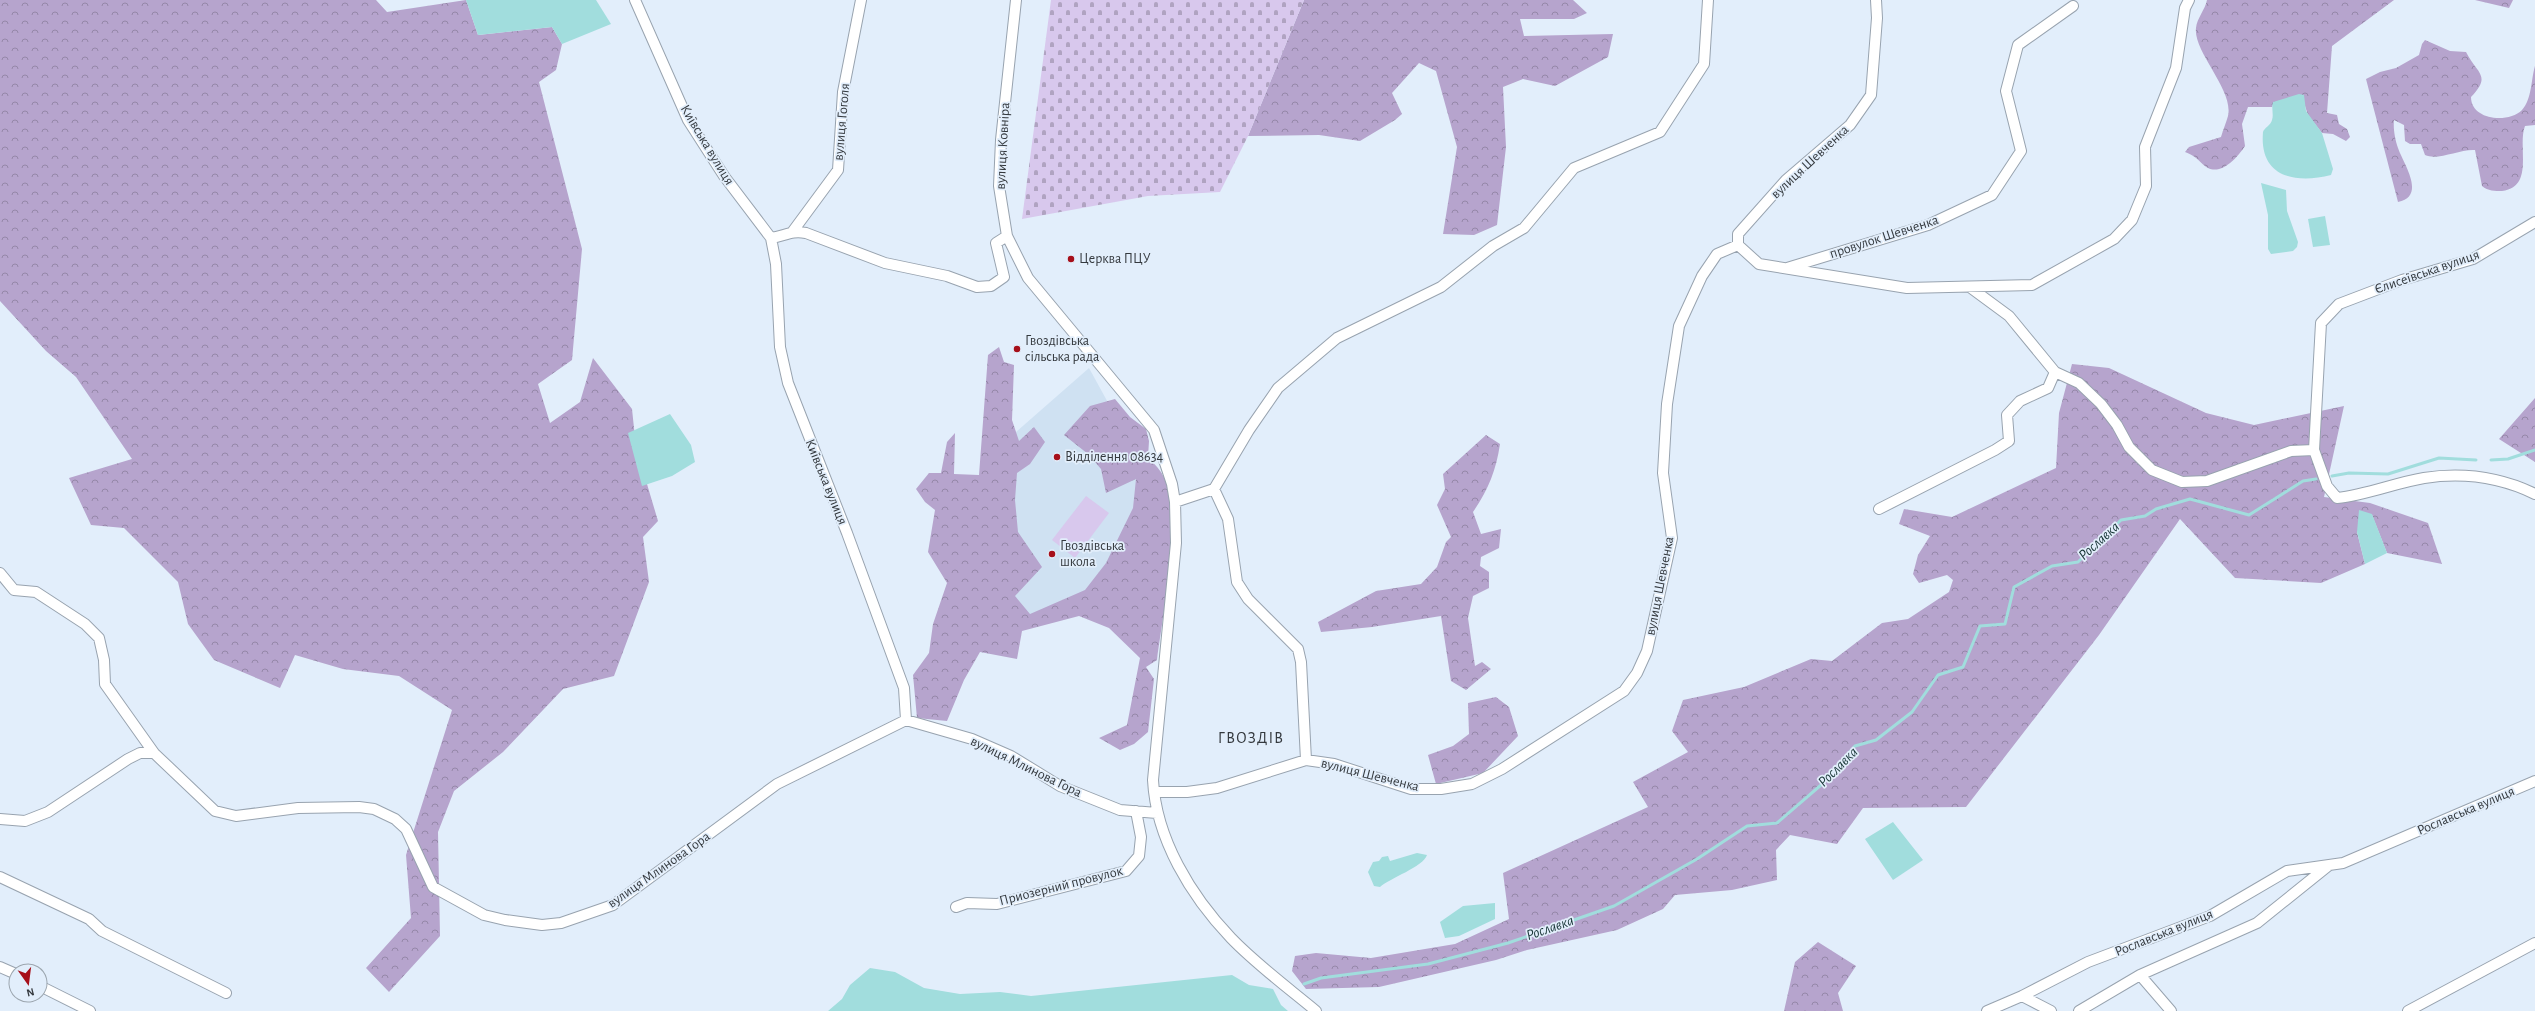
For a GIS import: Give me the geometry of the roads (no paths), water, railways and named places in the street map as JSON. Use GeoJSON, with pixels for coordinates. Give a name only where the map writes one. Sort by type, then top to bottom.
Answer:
{"type":"FeatureCollection","features":[{"type":"Feature","properties":{"kind":"street","name":"Київська вулиця"},"geometry":{"type":"LineString","coordinates":[[635,0],[688,120],[724,176],[771,238],[776,264],[780,347],[788,383],[847,533],[904,688],[906,720]]}},
{"type":"Feature","properties":{"kind":"street","name":"вулиця Гоголя"},"geometry":{"type":"LineString","coordinates":[[793,231],[838,170],[843,92],[861,0]]}},
{"type":"Feature","properties":{"kind":"street","name":"вулиця Ковніра"},"geometry":{"type":"LineString","coordinates":[[1016,0],[1001,140],[999,186],[1007,236],[1028,278],[1154,430],[1168,466],[1175,502],[1176,543],[1154,792],[1157,813],[1164,836],[1176,861],[1216,922],[1246,953],[1316,1011]]}},
{"type":"Feature","properties":{"kind":"street"},"geometry":{"type":"LineString","coordinates":[[1175,502],[1214,490],[1248,430],[1278,388],[1337,338],[1441,287],[1493,246],[1524,228],[1574,168],[1660,132],[1704,64],[1708,0]]}},
{"type":"Feature","properties":{"kind":"street","name":"вулиця Шевченка"},"geometry":{"type":"LineString","coordinates":[[1154,792],[1187,792],[1218,788],[1306,760],[1334,764],[1411,788],[1441,789],[1472,784],[1502,769],[1624,691],[1637,673],[1647,651],[1672,538],[1663,473],[1667,404],[1679,326],[1702,276],[1717,254],[1738,245],[1738,234],[1786,180],[1850,125],[1871,94],[1877,18],[1876,0]]}},
{"type":"Feature","properties":{"kind":"street","name":"провулок Шевченка"},"geometry":{"type":"LineString","coordinates":[[1738,245],[1759,264],[1907,288],[1971,288],[2032,285],[2114,239],[2132,220],[2146,186],[2145,147],[2176,68],[2185,8],[2190,0]]}},
{"type":"Feature","properties":{"kind":"street","name":"провулок Шевченка"},"geometry":{"type":"LineString","coordinates":[[1784,269],[1928,225],[1992,195],[2021,151],[2006,91],[2018,45],[2073,6]]}},
{"type":"Feature","properties":{"kind":"street","name":"Єлисеївська вулиця"},"geometry":{"type":"LineString","coordinates":[[2314,450],[2321,323],[2338,304],[2402,280],[2473,259],[2535,222]]}},
{"type":"Feature","properties":{"kind":"street"},"geometry":{"type":"LineString","coordinates":[[771,238],[782,236],[793,231],[834,242],[884,263],[947,276],[977,287],[991,286],[1004,277],[996,243],[1007,236]]}},
{"type":"Feature","properties":{"kind":"street"},"geometry":{"type":"LineString","coordinates":[[1971,288],[2009,316],[2055,372],[2079,383],[2101,404],[2117,425],[2129,447],[2152,470],[2182,482],[2208,481],[2291,452],[2314,450],[2327,486],[2337,498],[2361,496],[2423,478],[2449,476],[2482,476],[2515,484],[2535,494]]}},
{"type":"Feature","properties":{"kind":"street"},"geometry":{"type":"LineString","coordinates":[[1879,510],[1995,450],[2009,441],[2007,415],[2020,401],[2048,388],[2055,372]]}},
{"type":"Feature","properties":{"kind":"street"},"geometry":{"type":"LineString","coordinates":[[1214,490],[1228,519],[1237,582],[1248,599],[1298,649],[1301,662],[1306,760]]}},
{"type":"Feature","properties":{"kind":"street","name":"вулиця Млинова Гора"},"geometry":{"type":"LineString","coordinates":[[0,573],[14,590],[36,592],[85,624],[99,638],[104,660],[105,684],[154,753],[215,811],[225,815],[236,816],[298,808],[359,807],[374,809],[395,819],[406,829],[433,886],[484,915],[542,925],[577,919],[614,905],[777,784],[906,720],[972,739],[1011,756],[1060,786],[1120,810],[1157,813]]}},
{"type":"Feature","properties":{"kind":"street"},"geometry":{"type":"LineString","coordinates":[[0,819],[25,821],[48,812],[128,759],[140,753],[154,753]]}},
{"type":"Feature","properties":{"kind":"street","name":"Рославська вулиця"},"geometry":{"type":"LineString","coordinates":[[1987,1011],[2022,996],[2088,962],[2210,916],[2287,871],[2343,863],[2535,781]]}},
{"type":"Feature","properties":{"kind":"street","name":"Приозерний провулок"},"geometry":{"type":"LineString","coordinates":[[956,907],[967,903],[997,904],[1126,871],[1139,856],[1141,838],[1136,811]]}},
{"type":"Feature","properties":{"kind":"street","name":"Рославська вулиця"},"geometry":{"type":"LineString","coordinates":[[2079,1011],[2140,975],[2257,923],[2329,865]]}},
{"type":"Feature","properties":{"kind":"street"},"geometry":{"type":"LineString","coordinates":[[0,877],[90,919],[102,931],[226,993]]}},
{"type":"Feature","properties":{"kind":"street"},"geometry":{"type":"LineString","coordinates":[[2408,1011],[2535,943]]}},
{"type":"Feature","properties":{"kind":"street"},"geometry":{"type":"LineString","coordinates":[[2140,975],[2171,1011]]}},
{"type":"Feature","properties":{"kind":"street"},"geometry":{"type":"LineString","coordinates":[[48,990],[90,1011]]}},
{"type":"Feature","properties":{"kind":"street"},"geometry":{"type":"LineString","coordinates":[[2022,996],[2050,1011]]}},
{"type":"Feature","properties":{"kind":"waterway","name":"Рославка"},"geometry":{"type":"LineString","coordinates":[[2491,460],[2508,459],[2535,450]]}},
{"type":"Feature","properties":{"kind":"waterway"},"geometry":{"type":"LineString","coordinates":[[2332,476],[2349,473],[2388,474],[2439,458],[2476,460]]}},
{"type":"Feature","properties":{"kind":"waterway","name":"Рославка"},"geometry":{"type":"LineString","coordinates":[[1304,984],[1321,978],[1428,964],[1508,943],[1614,906],[1697,859],[1747,826],[1777,823],[1821,785],[1855,746],[1876,740],[1912,712],[1938,675],[1963,667],[1980,626],[2005,624],[2014,587],[2052,566],[2078,562],[2121,520],[2145,516],[2156,509],[2190,499],[2249,515],[2303,481],[2316,479]]}},
{"type":"Feature","properties":{"kind":"place","name":"Церква ПЦУ"},"geometry":{"type":"Point","coordinates":[1071,259]}},
{"type":"Feature","properties":{"kind":"place","name":"Гвоздівська сільська рада"},"geometry":{"type":"Point","coordinates":[1017,349]}},
{"type":"Feature","properties":{"kind":"place","name":"Відділення 08634"},"geometry":{"type":"Point","coordinates":[1057,457]}},
{"type":"Feature","properties":{"kind":"place","name":"Гвоздівська школа"},"geometry":{"type":"Point","coordinates":[1052,554]}},
{"type":"Feature","properties":{"kind":"district","name":"ГВОЗДІВ"},"geometry":{"type":"Point","coordinates":[1251,738]}}]}
